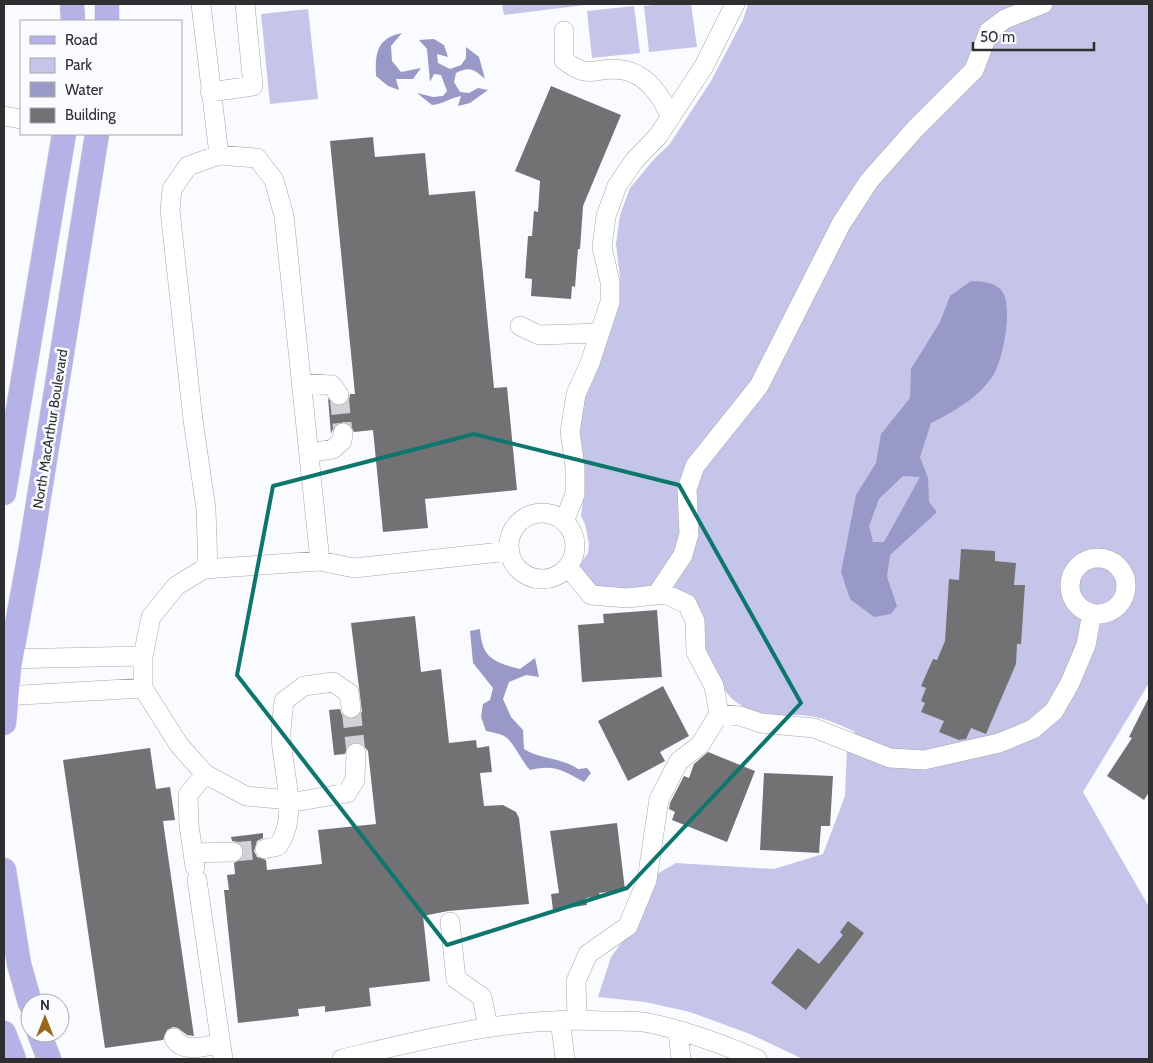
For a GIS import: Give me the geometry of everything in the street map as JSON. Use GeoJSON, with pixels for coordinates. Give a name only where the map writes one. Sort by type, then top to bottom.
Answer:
{"type":"FeatureCollection","features":[{"type":"Feature","properties":{"kind":"main road"},"geometry":{"type":"LineString","coordinates":[[72,4],[73,20]]}},
{"type":"Feature","properties":{"kind":"main road"},"geometry":{"type":"LineString","coordinates":[[107,4],[107,20]]}},
{"type":"Feature","properties":{"kind":"main road"},"geometry":{"type":"LineString","coordinates":[[4,493],[64,135]]}},
{"type":"Feature","properties":{"kind":"main road","name":"North MacArthur Boulevard"},"geometry":{"type":"LineString","coordinates":[[4,723],[7,660],[32,547],[97,135]]}},
{"type":"Feature","properties":{"kind":"main road"},"geometry":{"type":"LineString","coordinates":[[4,870],[19,964],[27,993]]}},
{"type":"Feature","properties":{"kind":"main road"},"geometry":{"type":"LineString","coordinates":[[4,1033],[14,1059]]}},
{"type":"Feature","properties":{"kind":"main road"},"geometry":{"type":"LineString","coordinates":[[42,1043],[49,1059]]}},
{"type":"Feature","properties":{"kind":"street"},"geometry":{"type":"LineString","coordinates":[[201,4],[218,155]]}},
{"type":"Feature","properties":{"kind":"street"},"geometry":{"type":"LineString","coordinates":[[210,92],[252,86],[245,4]]}},
{"type":"Feature","properties":{"kind":"street"},"geometry":{"type":"LineString","coordinates":[[564,522],[575,494],[575,467],[570,432],[576,394],[610,302],[610,282],[602,247],[606,216],[617,186],[634,161],[658,136],[671,117],[704,66],[735,4]]}},
{"type":"Feature","properties":{"kind":"street"},"geometry":{"type":"LineString","coordinates":[[658,594],[683,555],[689,534],[687,488],[695,466],[759,386],[841,224],[868,181],[915,129],[974,70],[989,31],[1005,19],[1043,4]]}},
{"type":"Feature","properties":{"kind":"street"},"geometry":{"type":"LineString","coordinates":[[564,31],[564,60],[573,67],[587,73],[622,70],[637,75],[651,85],[661,98],[671,117]]}},
{"type":"Feature","properties":{"kind":"street"},"geometry":{"type":"LineString","coordinates":[[4,116],[20,119]]}},
{"type":"Feature","properties":{"kind":"street"},"geometry":{"type":"LineString","coordinates":[[208,569],[206,509],[193,420],[170,210],[172,189],[188,166],[218,155],[257,158],[274,180],[284,216],[320,561]]}},
{"type":"Feature","properties":{"kind":"street"},"geometry":{"type":"LineString","coordinates":[[520,326],[539,335],[600,333]]}},
{"type":"Feature","properties":{"kind":"street"},"geometry":{"type":"LineString","coordinates":[[301,383],[332,385],[339,395]]}},
{"type":"Feature","properties":{"kind":"street"},"geometry":{"type":"LineString","coordinates":[[309,453],[333,449],[342,441],[343,433]]}},
{"type":"Feature","properties":{"kind":"street"},"geometry":{"type":"LineString","coordinates":[[546,514],[564,522],[574,538],[575,548],[568,566],[550,578],[529,576],[516,566],[510,552],[513,532],[526,518],[546,514]]}},
{"type":"Feature","properties":{"kind":"street"},"geometry":{"type":"LineString","coordinates":[[356,753],[355,780],[346,793],[300,801],[246,796],[205,774],[179,745],[143,688],[143,656],[151,617],[176,586],[204,569],[320,561],[354,568],[510,552]]}},
{"type":"Feature","properties":{"kind":"street"},"geometry":{"type":"LineString","coordinates":[[565,1059],[569,1020],[576,982],[588,954],[628,926],[647,880],[659,799],[679,762],[700,745],[719,714],[714,686],[696,652],[695,621],[687,604],[665,594],[627,598],[590,595],[568,566]]}},
{"type":"Feature","properties":{"kind":"street"},"geometry":{"type":"LineString","coordinates":[[719,714],[740,716],[761,723],[814,728],[890,758],[924,760],[999,743],[1033,729],[1054,711],[1070,683],[1086,644],[1092,613]]}},
{"type":"Feature","properties":{"kind":"street"},"geometry":{"type":"LineString","coordinates":[[7,660],[143,656]]}},
{"type":"Feature","properties":{"kind":"street"},"geometry":{"type":"LineString","coordinates":[[265,849],[278,846],[286,836],[289,800],[281,735],[284,701],[304,686],[333,682],[349,694],[351,708]]}},
{"type":"Feature","properties":{"kind":"street"},"geometry":{"type":"LineString","coordinates":[[5,696],[143,688]]}},
{"type":"Feature","properties":{"kind":"street"},"geometry":{"type":"LineString","coordinates":[[174,1038],[178,1044],[186,1048],[222,1051],[195,867],[180,797],[205,774]]}},
{"type":"Feature","properties":{"kind":"street"},"geometry":{"type":"LineString","coordinates":[[195,867],[233,852]]}},
{"type":"Feature","properties":{"kind":"street"},"geometry":{"type":"LineString","coordinates":[[450,922],[456,979],[482,996],[488,1028]]}},
{"type":"Feature","properties":{"kind":"street"},"geometry":{"type":"LineString","coordinates":[[342,1059],[454,1032],[488,1028],[503,1024],[569,1020],[648,1023],[715,1040],[733,1054],[757,1059]]}},
{"type":"Feature","properties":{"kind":"street"},"geometry":{"type":"LineString","coordinates":[[678,1031],[681,1059]]}},
{"type":"Feature","properties":{"kind":"highlighted area"},"geometry":{"type":"Polygon","coordinates":[[[474,434],[679,485],[801,703],[627,888],[447,945],[237,675],[273,486],[474,434]]]}},
{"type":"Feature","properties":{"kind":"green space"},"geometry":{"type":"Polygon","coordinates":[[[502,4],[593,4],[504,15],[502,4]]]}},
{"type":"Feature","properties":{"kind":"green space"},"geometry":{"type":"Polygon","coordinates":[[[691,4],[697,47],[649,52],[644,6],[691,4]]]}},
{"type":"Feature","properties":{"kind":"green space"},"geometry":{"type":"Polygon","coordinates":[[[748,4],[1149,4],[1149,683],[1083,792],[1149,907],[1149,1059],[803,1059],[750,1034],[690,1012],[645,1002],[598,997],[611,957],[639,919],[650,878],[676,863],[774,869],[823,854],[845,796],[847,748],[855,732],[821,718],[800,715],[769,715],[751,711],[725,691],[716,677],[705,644],[698,609],[605,593],[576,569],[588,553],[589,544],[585,524],[581,516],[583,499],[577,405],[615,306],[620,277],[616,244],[620,215],[630,188],[655,158],[669,145],[711,81],[743,20],[748,4]]]}},
{"type":"Feature","properties":{"kind":"green space"},"geometry":{"type":"Polygon","coordinates":[[[634,6],[640,53],[592,58],[587,11],[634,6]]]}},
{"type":"Feature","properties":{"kind":"green space"},"geometry":{"type":"Polygon","coordinates":[[[308,9],[318,99],[270,104],[261,14],[308,9]]]}},
{"type":"Feature","properties":{"kind":"water"},"geometry":{"type":"Polygon","coordinates":[[[402,33],[391,46],[392,61],[401,72],[421,68],[413,79],[396,79],[399,90],[388,86],[376,76],[376,60],[379,48],[383,43],[394,35],[402,33]]]}},
{"type":"Feature","properties":{"kind":"water"},"geometry":{"type":"Polygon","coordinates":[[[434,39],[444,45],[448,57],[437,54],[438,63],[450,69],[461,65],[466,58],[466,47],[479,57],[485,79],[478,73],[468,69],[456,73],[454,82],[460,92],[469,93],[478,88],[488,90],[470,103],[458,106],[461,96],[432,105],[417,93],[433,97],[443,96],[447,91],[441,75],[434,74],[430,82],[427,49],[419,40],[434,39]]]}},
{"type":"Feature","properties":{"kind":"water"},"geometry":{"type":"Polygon","coordinates":[[[971,281],[990,283],[1000,289],[1007,306],[1007,318],[1000,359],[992,377],[980,392],[964,404],[931,423],[920,457],[928,478],[929,502],[937,512],[890,555],[887,577],[897,606],[891,614],[874,617],[850,599],[841,572],[856,495],[876,463],[881,434],[910,398],[911,369],[940,322],[950,296],[971,281]],[[903,476],[879,499],[869,526],[873,542],[884,542],[920,477],[903,476]]]}},
{"type":"Feature","properties":{"kind":"water"},"geometry":{"type":"Polygon","coordinates":[[[480,629],[486,653],[496,661],[520,669],[535,658],[539,677],[526,675],[509,682],[503,699],[511,717],[523,730],[524,749],[537,755],[565,762],[578,769],[587,768],[591,773],[584,782],[558,769],[538,768],[530,770],[506,737],[486,731],[481,717],[483,704],[490,700],[493,688],[473,663],[470,631],[480,629]]]}},
{"type":"Feature","properties":{"kind":"building"},"geometry":{"type":"Polygon","coordinates":[[[551,86],[621,115],[583,206],[580,249],[578,249],[575,287],[572,286],[571,299],[531,296],[532,279],[525,278],[528,236],[532,236],[534,211],[538,212],[540,181],[515,171],[551,86]]]}},
{"type":"Feature","properties":{"kind":"building"},"geometry":{"type":"Polygon","coordinates":[[[373,137],[375,157],[425,153],[429,195],[475,191],[494,388],[507,387],[517,490],[425,499],[428,528],[383,532],[373,430],[354,432],[350,424],[344,422],[334,426],[331,434],[328,398],[334,405],[340,406],[349,400],[350,394],[355,394],[330,141],[373,137]]]}},
{"type":"Feature","properties":{"kind":"building"},"geometry":{"type":"Polygon","coordinates":[[[961,549],[995,551],[995,561],[1016,563],[1014,585],[1025,585],[1021,644],[1017,644],[1016,664],[986,734],[971,728],[966,739],[959,740],[939,732],[944,721],[921,712],[925,703],[921,701],[926,688],[921,686],[933,659],[937,660],[945,641],[949,579],[959,580],[961,549]]]}},
{"type":"Feature","properties":{"kind":"building"},"geometry":{"type":"Polygon","coordinates":[[[657,610],[662,677],[582,682],[578,625],[604,623],[603,614],[657,610]]]}},
{"type":"Feature","properties":{"kind":"building"},"geometry":{"type":"Polygon","coordinates":[[[415,616],[421,672],[441,669],[449,743],[476,740],[477,748],[489,746],[492,772],[480,773],[484,806],[503,805],[516,812],[519,818],[529,904],[448,911],[423,916],[430,981],[369,988],[371,1006],[325,1012],[325,1006],[298,1009],[299,1016],[238,1023],[224,890],[229,890],[227,875],[235,874],[234,863],[243,858],[244,851],[239,842],[232,841],[231,837],[263,833],[263,838],[257,841],[254,851],[257,857],[266,860],[267,870],[322,864],[318,830],[376,824],[368,751],[362,744],[356,742],[347,747],[345,754],[334,755],[329,710],[340,709],[342,715],[352,719],[362,712],[351,623],[415,616]]]}},
{"type":"Feature","properties":{"kind":"building"},"geometry":{"type":"Polygon","coordinates":[[[663,686],[689,736],[660,752],[665,761],[628,781],[598,721],[663,686]]]}},
{"type":"Feature","properties":{"kind":"building"},"geometry":{"type":"Polygon","coordinates":[[[1149,697],[1149,792],[1144,800],[1107,776],[1132,738],[1129,737],[1149,697]]]}},
{"type":"Feature","properties":{"kind":"building"},"geometry":{"type":"Polygon","coordinates":[[[150,748],[156,789],[170,787],[175,820],[163,821],[194,1036],[187,1035],[178,1028],[173,1027],[167,1030],[163,1040],[105,1048],[63,760],[150,748]]]}},
{"type":"Feature","properties":{"kind":"building"},"geometry":{"type":"Polygon","coordinates":[[[708,752],[755,771],[727,842],[672,820],[675,812],[669,809],[670,803],[684,776],[689,778],[694,764],[708,752]]]}},
{"type":"Feature","properties":{"kind":"building"},"geometry":{"type":"Polygon","coordinates":[[[764,773],[833,776],[830,826],[821,826],[819,853],[760,850],[764,773]]]}},
{"type":"Feature","properties":{"kind":"building"},"geometry":{"type":"Polygon","coordinates":[[[617,823],[625,890],[599,893],[600,896],[586,898],[587,905],[553,910],[551,894],[559,893],[550,831],[617,823]]]}},
{"type":"Feature","properties":{"kind":"building"},"geometry":{"type":"Polygon","coordinates":[[[848,921],[864,933],[806,1010],[771,983],[798,948],[819,964],[843,935],[840,932],[848,921]]]}},
{"type":"Feature","properties":{"kind":"tunnel"},"geometry":{"type":"LineString","coordinates":[[339,395],[343,433]]}},
{"type":"Feature","properties":{"kind":"tunnel"},"geometry":{"type":"LineString","coordinates":[[351,708],[356,753]]}},
{"type":"Feature","properties":{"kind":"tunnel"},"geometry":{"type":"LineString","coordinates":[[233,852],[265,849]]}}]}
